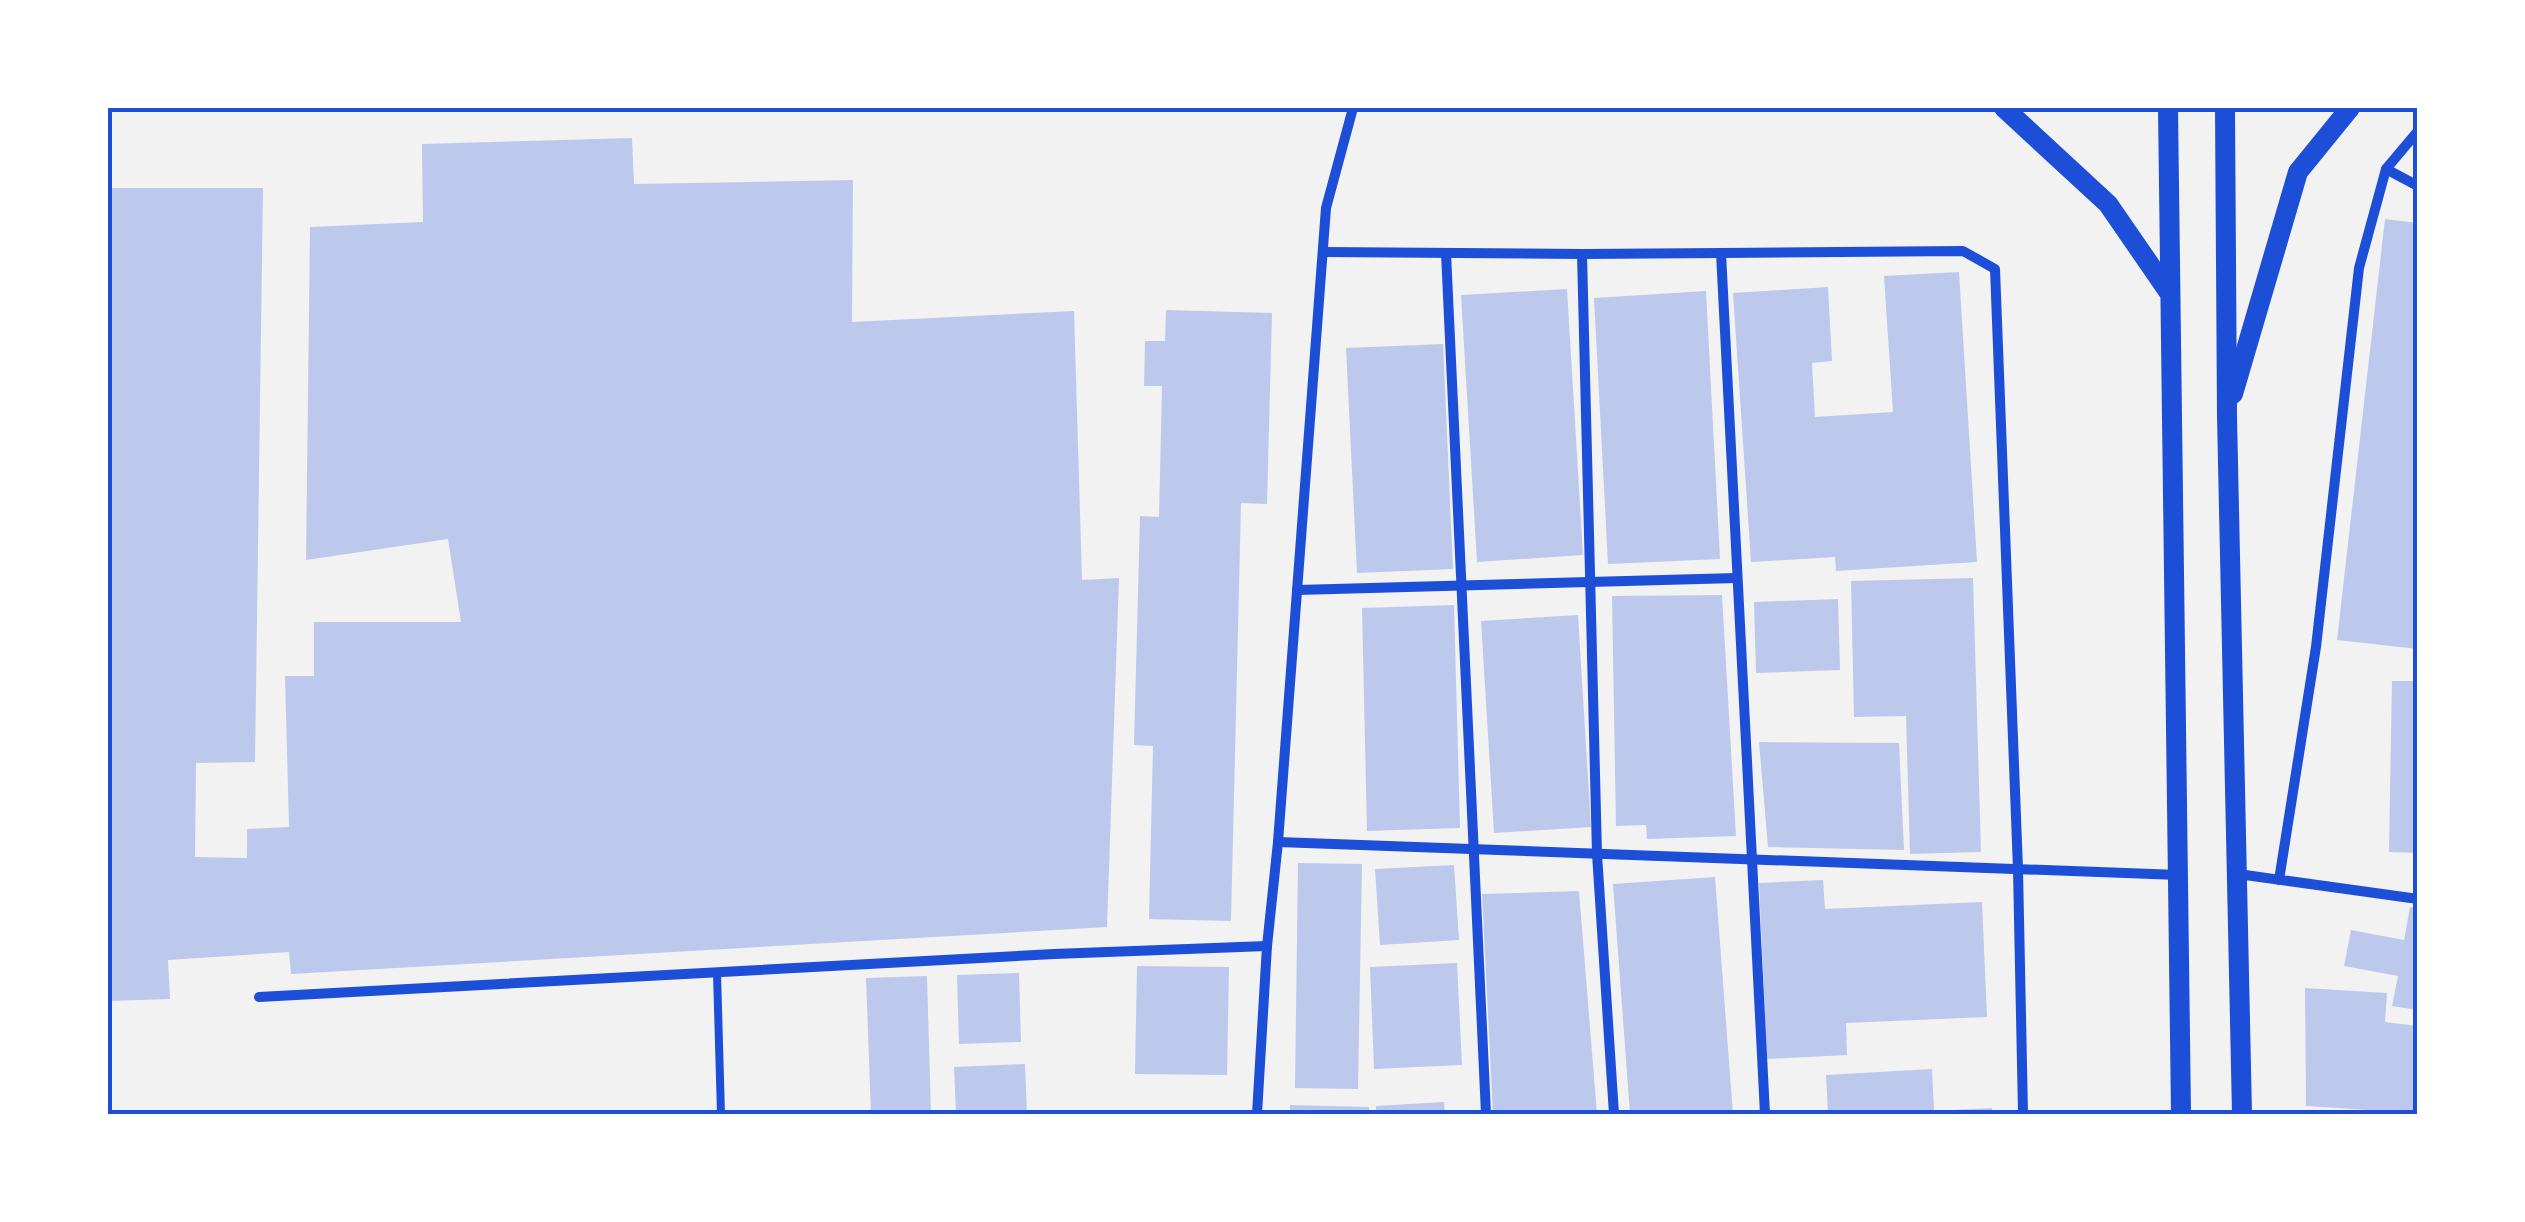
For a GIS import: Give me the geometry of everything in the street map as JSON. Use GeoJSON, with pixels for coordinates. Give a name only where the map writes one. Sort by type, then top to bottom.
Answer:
{"type":"FeatureCollection","features":[{"type":"Feature","properties":{"kind":"main road"},"geometry":{"type":"LineString","coordinates":[[2004,108],[2108,204],[2169,292]]}},
{"type":"Feature","properties":{"kind":"main road"},"geometry":{"type":"LineString","coordinates":[[2168,108],[2181,1114]]}},
{"type":"Feature","properties":{"kind":"main road"},"geometry":{"type":"LineString","coordinates":[[2225,108],[2226,416],[2242,1114]]}},
{"type":"Feature","properties":{"kind":"main road"},"geometry":{"type":"LineString","coordinates":[[2226,416],[2298,172],[2350,108]]}},
{"type":"Feature","properties":{"kind":"street"},"geometry":{"type":"LineString","coordinates":[[1257,1114],[1326,208],[1352,108]]}},
{"type":"Feature","properties":{"kind":"street"},"geometry":{"type":"LineString","coordinates":[[2280,880],[2316,647],[2359,268],[2386,169],[2418,130]]}},
{"type":"Feature","properties":{"kind":"street"},"geometry":{"type":"LineString","coordinates":[[2386,169],[2418,186]]}},
{"type":"Feature","properties":{"kind":"street"},"geometry":{"type":"LineString","coordinates":[[1323,252],[1962,251],[1995,269],[2018,869],[2023,1114]]}},
{"type":"Feature","properties":{"kind":"street"},"geometry":{"type":"LineString","coordinates":[[1446,253],[1486,1114]]}},
{"type":"Feature","properties":{"kind":"street"},"geometry":{"type":"LineString","coordinates":[[1721,253],[1765,1114]]}},
{"type":"Feature","properties":{"kind":"street"},"geometry":{"type":"LineString","coordinates":[[1582,254],[1597,854],[1614,1114]]}},
{"type":"Feature","properties":{"kind":"street"},"geometry":{"type":"LineString","coordinates":[[1297,590],[1737,578]]}},
{"type":"Feature","properties":{"kind":"street"},"geometry":{"type":"LineString","coordinates":[[1278,842],[2179,874]]}},
{"type":"Feature","properties":{"kind":"street"},"geometry":{"type":"LineString","coordinates":[[2237,874],[2418,899]]}},
{"type":"Feature","properties":{"kind":"street"},"geometry":{"type":"LineString","coordinates":[[259,998],[1267,946]]}},
{"type":"Feature","properties":{"kind":"lane"},"geometry":{"type":"LineString","coordinates":[[716,973],[721,1114]]}},
{"type":"Feature","properties":{"kind":"building"},"geometry":{"type":"Polygon","coordinates":[[[632,138],[634,184],[853,180],[852,322],[1074,311],[1082,580],[1119,578],[1107,927],[291,974],[289,952],[168,960],[170,999],[108,1001],[108,188],[263,188],[255,762],[196,763],[195,857],[247,858],[247,829],[289,827],[285,676],[314,676],[314,622],[461,622],[448,539],[306,560],[310,227],[423,222],[422,144],[632,138]]]}},
{"type":"Feature","properties":{"kind":"building"},"geometry":{"type":"Polygon","coordinates":[[[2385,219],[2418,223],[2418,649],[2337,640],[2385,219]]]}},
{"type":"Feature","properties":{"kind":"building"},"geometry":{"type":"Polygon","coordinates":[[[1959,272],[1977,562],[1836,571],[1835,557],[1751,562],[1733,293],[1828,287],[1832,361],[1812,363],[1815,417],[1893,412],[1884,276],[1959,272]]]}},
{"type":"Feature","properties":{"kind":"building"},"geometry":{"type":"Polygon","coordinates":[[[1567,289],[1583,555],[1477,562],[1461,295],[1567,289]]]}},
{"type":"Feature","properties":{"kind":"building"},"geometry":{"type":"Polygon","coordinates":[[[1706,291],[1720,559],[1608,564],[1594,298],[1706,291]]]}},
{"type":"Feature","properties":{"kind":"building"},"geometry":{"type":"Polygon","coordinates":[[[1166,310],[1272,313],[1267,504],[1241,503],[1231,921],[1149,919],[1153,746],[1134,745],[1140,516],[1159,517],[1162,386],[1144,386],[1145,341],[1165,341],[1166,310]]]}},
{"type":"Feature","properties":{"kind":"building"},"geometry":{"type":"Polygon","coordinates":[[[1443,344],[1453,569],[1357,573],[1346,348],[1443,344]]]}},
{"type":"Feature","properties":{"kind":"building"},"geometry":{"type":"Polygon","coordinates":[[[1973,578],[1981,852],[1910,854],[1906,716],[1854,717],[1851,581],[1973,578]]]}},
{"type":"Feature","properties":{"kind":"building"},"geometry":{"type":"Polygon","coordinates":[[[1722,595],[1736,836],[1647,839],[1646,825],[1616,826],[1612,596],[1722,595]]]}},
{"type":"Feature","properties":{"kind":"building"},"geometry":{"type":"Polygon","coordinates":[[[1838,599],[1840,670],[1756,673],[1754,602],[1838,599]]]}},
{"type":"Feature","properties":{"kind":"building"},"geometry":{"type":"Polygon","coordinates":[[[1454,605],[1460,828],[1367,831],[1362,608],[1454,605]]]}},
{"type":"Feature","properties":{"kind":"building"},"geometry":{"type":"Polygon","coordinates":[[[1578,615],[1591,827],[1494,833],[1481,621],[1578,615]]]}},
{"type":"Feature","properties":{"kind":"building"},"geometry":{"type":"Polygon","coordinates":[[[2392,681],[2418,681],[2418,853],[2389,852],[2392,681]]]}},
{"type":"Feature","properties":{"kind":"building"},"geometry":{"type":"Polygon","coordinates":[[[1759,742],[1899,743],[1904,850],[1768,847],[1759,742]]]}},
{"type":"Feature","properties":{"kind":"building"},"geometry":{"type":"Polygon","coordinates":[[[1298,863],[1362,864],[1358,1089],[1295,1088],[1298,863]]]}},
{"type":"Feature","properties":{"kind":"building"},"geometry":{"type":"Polygon","coordinates":[[[1454,865],[1459,940],[1380,945],[1375,869],[1454,865]]]}},
{"type":"Feature","properties":{"kind":"building"},"geometry":{"type":"Polygon","coordinates":[[[1715,877],[1733,1114],[1630,1114],[1613,884],[1715,877]]]}},
{"type":"Feature","properties":{"kind":"building"},"geometry":{"type":"Polygon","coordinates":[[[1823,880],[1825,909],[1982,902],[1987,1017],[1846,1023],[1847,1055],[1767,1059],[1759,883],[1823,880]]]}},
{"type":"Feature","properties":{"kind":"building"},"geometry":{"type":"Polygon","coordinates":[[[1579,891],[1597,1114],[1493,1114],[1482,894],[1579,891]]]}},
{"type":"Feature","properties":{"kind":"building"},"geometry":{"type":"Polygon","coordinates":[[[2410,907],[2418,908],[2418,1010],[2392,1006],[2398,976],[2344,966],[2351,930],[2404,940],[2410,907]]]}},
{"type":"Feature","properties":{"kind":"building"},"geometry":{"type":"Polygon","coordinates":[[[1457,963],[1462,1065],[1374,1069],[1370,967],[1457,963]]]}},
{"type":"Feature","properties":{"kind":"building"},"geometry":{"type":"Polygon","coordinates":[[[1137,966],[1229,967],[1227,1075],[1135,1074],[1137,966]]]}},
{"type":"Feature","properties":{"kind":"building"},"geometry":{"type":"Polygon","coordinates":[[[1019,973],[1021,1042],[959,1044],[957,975],[1019,973]]]}},
{"type":"Feature","properties":{"kind":"building"},"geometry":{"type":"Polygon","coordinates":[[[927,976],[931,1114],[871,1114],[866,978],[927,976]]]}},
{"type":"Feature","properties":{"kind":"building"},"geometry":{"type":"Polygon","coordinates":[[[2305,988],[2387,993],[2385,1022],[2418,1026],[2418,1114],[2369,1114],[2369,1110],[2306,1106],[2305,988]]]}},
{"type":"Feature","properties":{"kind":"building"},"geometry":{"type":"Polygon","coordinates":[[[1025,1064],[1027,1114],[956,1114],[954,1067],[1025,1064]]]}},
{"type":"Feature","properties":{"kind":"building"},"geometry":{"type":"Polygon","coordinates":[[[1932,1069],[1934,1111],[1992,1108],[1992,1114],[1828,1114],[1826,1075],[1932,1069]]]}},
{"type":"Feature","properties":{"kind":"building"},"geometry":{"type":"Polygon","coordinates":[[[1444,1102],[1445,1114],[1376,1114],[1376,1106],[1444,1102]]]}},
{"type":"Feature","properties":{"kind":"building"},"geometry":{"type":"Polygon","coordinates":[[[1290,1105],[1369,1107],[1369,1114],[1290,1114],[1290,1105]]]}}]}
